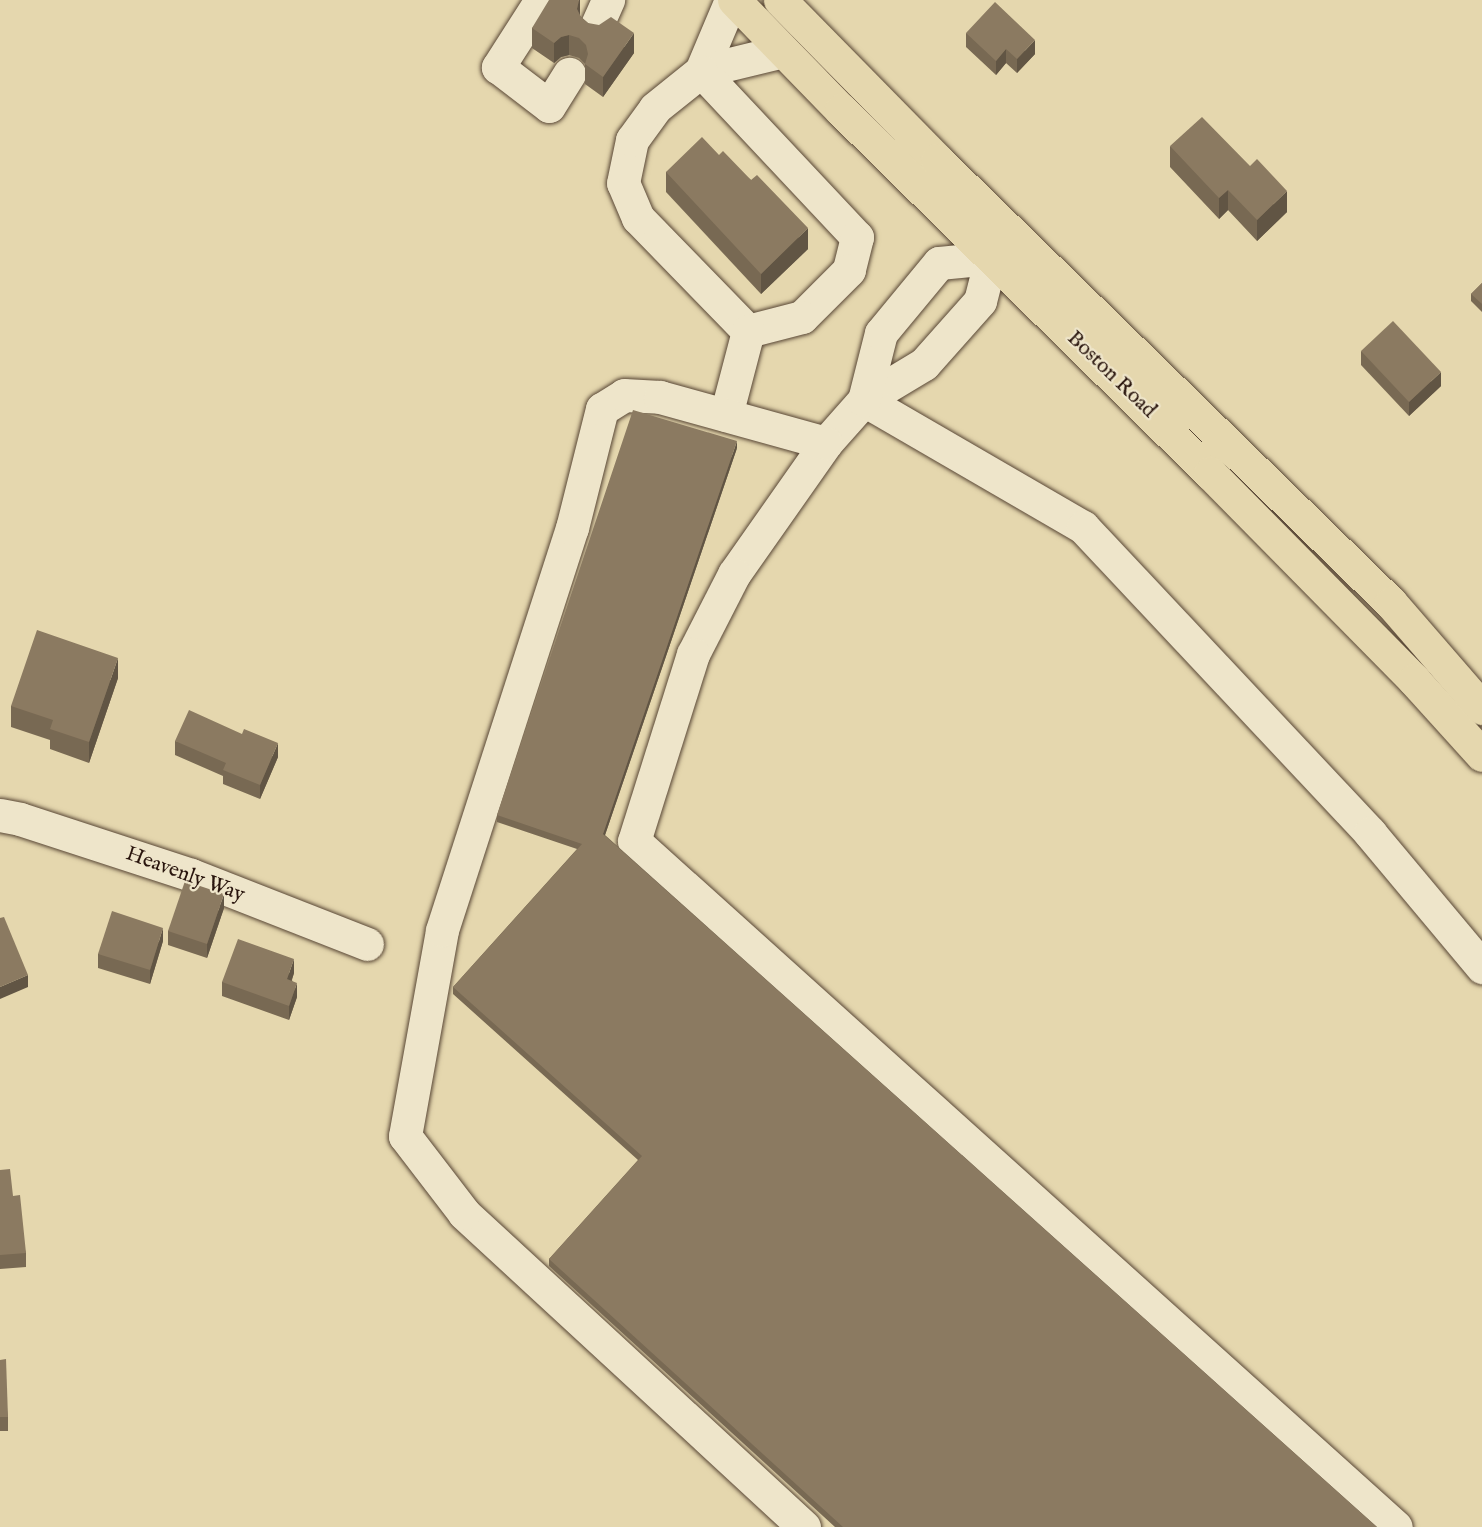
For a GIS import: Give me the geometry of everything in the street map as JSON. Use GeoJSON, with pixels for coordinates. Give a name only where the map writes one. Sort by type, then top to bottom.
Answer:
{"type":"FeatureCollection","features":[{"type":"Feature","properties":{"kind":"main road","name":"Boston Road"},"geometry":{"type":"LineString","coordinates":[[732,0],[1210,472],[1414,680],[1482,755]]}},
{"type":"Feature","properties":{"kind":"main road","name":"Boston Road"},"geometry":{"type":"LineString","coordinates":[[780,0],[1016,237],[1391,603],[1482,708]]}},
{"type":"Feature","properties":{"kind":"street"},"geometry":{"type":"LineString","coordinates":[[542,0],[498,66],[549,106],[569,74]]}},
{"type":"Feature","properties":{"kind":"street"},"geometry":{"type":"LineString","coordinates":[[701,71],[732,0]]}},
{"type":"Feature","properties":{"kind":"street"},"geometry":{"type":"LineString","coordinates":[[748,331],[638,218],[622,183],[632,140],[655,108],[701,71],[783,51]]}},
{"type":"Feature","properties":{"kind":"street"},"geometry":{"type":"LineString","coordinates":[[701,71],[857,237],[849,270],[802,317],[748,331]]}},
{"type":"Feature","properties":{"kind":"street"},"geometry":{"type":"LineString","coordinates":[[864,400],[881,333],[939,263],[991,258],[1016,237]]}},
{"type":"Feature","properties":{"kind":"street"},"geometry":{"type":"LineString","coordinates":[[991,258],[980,301],[924,364],[864,400],[826,443],[734,574],[693,654],[634,841],[1396,1527]]}},
{"type":"Feature","properties":{"kind":"street"},"geometry":{"type":"LineString","coordinates":[[726,415],[748,331]]}},
{"type":"Feature","properties":{"kind":"street"},"geometry":{"type":"LineString","coordinates":[[804,1527],[464,1212],[405,1137],[442,930],[572,528],[602,409],[624,395],[660,397],[826,443]]}},
{"type":"Feature","properties":{"kind":"street"},"geometry":{"type":"LineString","coordinates":[[864,400],[1083,526],[1370,833],[1482,967]]}},
{"type":"Feature","properties":{"kind":"street","name":"Heavenly Way"},"geometry":{"type":"LineString","coordinates":[[0,815],[20,819],[191,875],[367,944]]}},
{"type":"Feature","properties":{"kind":"building"},"geometry":{"type":"Polygon","coordinates":[[[549,0],[579,0],[577,9],[588,23],[599,25],[611,17],[634,33],[603,77],[585,64],[588,54],[586,45],[579,38],[569,35],[561,37],[554,43],[532,28],[549,0]]]}},
{"type":"Feature","properties":{"kind":"building"},"geometry":{"type":"Polygon","coordinates":[[[995,2],[1035,40],[1017,59],[1006,49],[996,61],[966,33],[995,2]]]}},
{"type":"Feature","properties":{"kind":"building"},"geometry":{"type":"Polygon","coordinates":[[[1202,117],[1250,166],[1257,159],[1287,191],[1257,220],[1228,190],[1219,198],[1170,146],[1202,117]]]}},
{"type":"Feature","properties":{"kind":"building"},"geometry":{"type":"Polygon","coordinates":[[[702,137],[719,155],[723,151],[751,180],[757,175],[808,228],[761,274],[666,172],[702,137]]]}},
{"type":"Feature","properties":{"kind":"building"},"geometry":{"type":"Polygon","coordinates":[[[1482,283],[1482,304],[1471,294],[1482,283]]]}},
{"type":"Feature","properties":{"kind":"building"},"geometry":{"type":"Polygon","coordinates":[[[1393,321],[1441,372],[1409,402],[1361,351],[1393,321]]]}},
{"type":"Feature","properties":{"kind":"building"},"geometry":{"type":"Polygon","coordinates":[[[633,410],[737,441],[603,834],[1377,1527],[843,1527],[549,1259],[642,1156],[453,987],[582,844],[497,815],[633,410]]]}},
{"type":"Feature","properties":{"kind":"building"},"geometry":{"type":"Polygon","coordinates":[[[37,630],[118,658],[89,742],[50,729],[53,720],[11,706],[37,630]]]}},
{"type":"Feature","properties":{"kind":"building"},"geometry":{"type":"Polygon","coordinates":[[[189,710],[242,734],[244,729],[278,743],[260,785],[223,770],[226,763],[175,741],[189,710]]]}},
{"type":"Feature","properties":{"kind":"building"},"geometry":{"type":"Polygon","coordinates":[[[185,881],[224,894],[207,944],[168,931],[185,881]]]}},
{"type":"Feature","properties":{"kind":"building"},"geometry":{"type":"Polygon","coordinates":[[[112,911],[163,928],[150,970],[98,954],[112,911]]]}},
{"type":"Feature","properties":{"kind":"building"},"geometry":{"type":"Polygon","coordinates":[[[4,917],[28,975],[0,987],[0,918],[4,917]]]}},
{"type":"Feature","properties":{"kind":"building"},"geometry":{"type":"Polygon","coordinates":[[[238,939],[294,959],[287,979],[297,983],[289,1006],[222,982],[238,939]]]}},
{"type":"Feature","properties":{"kind":"building"},"geometry":{"type":"Polygon","coordinates":[[[10,1169],[13,1196],[20,1195],[26,1253],[0,1255],[0,1170],[10,1169]]]}},
{"type":"Feature","properties":{"kind":"building"},"geometry":{"type":"Polygon","coordinates":[[[6,1359],[8,1417],[0,1417],[0,1360],[6,1359]]]}}]}
